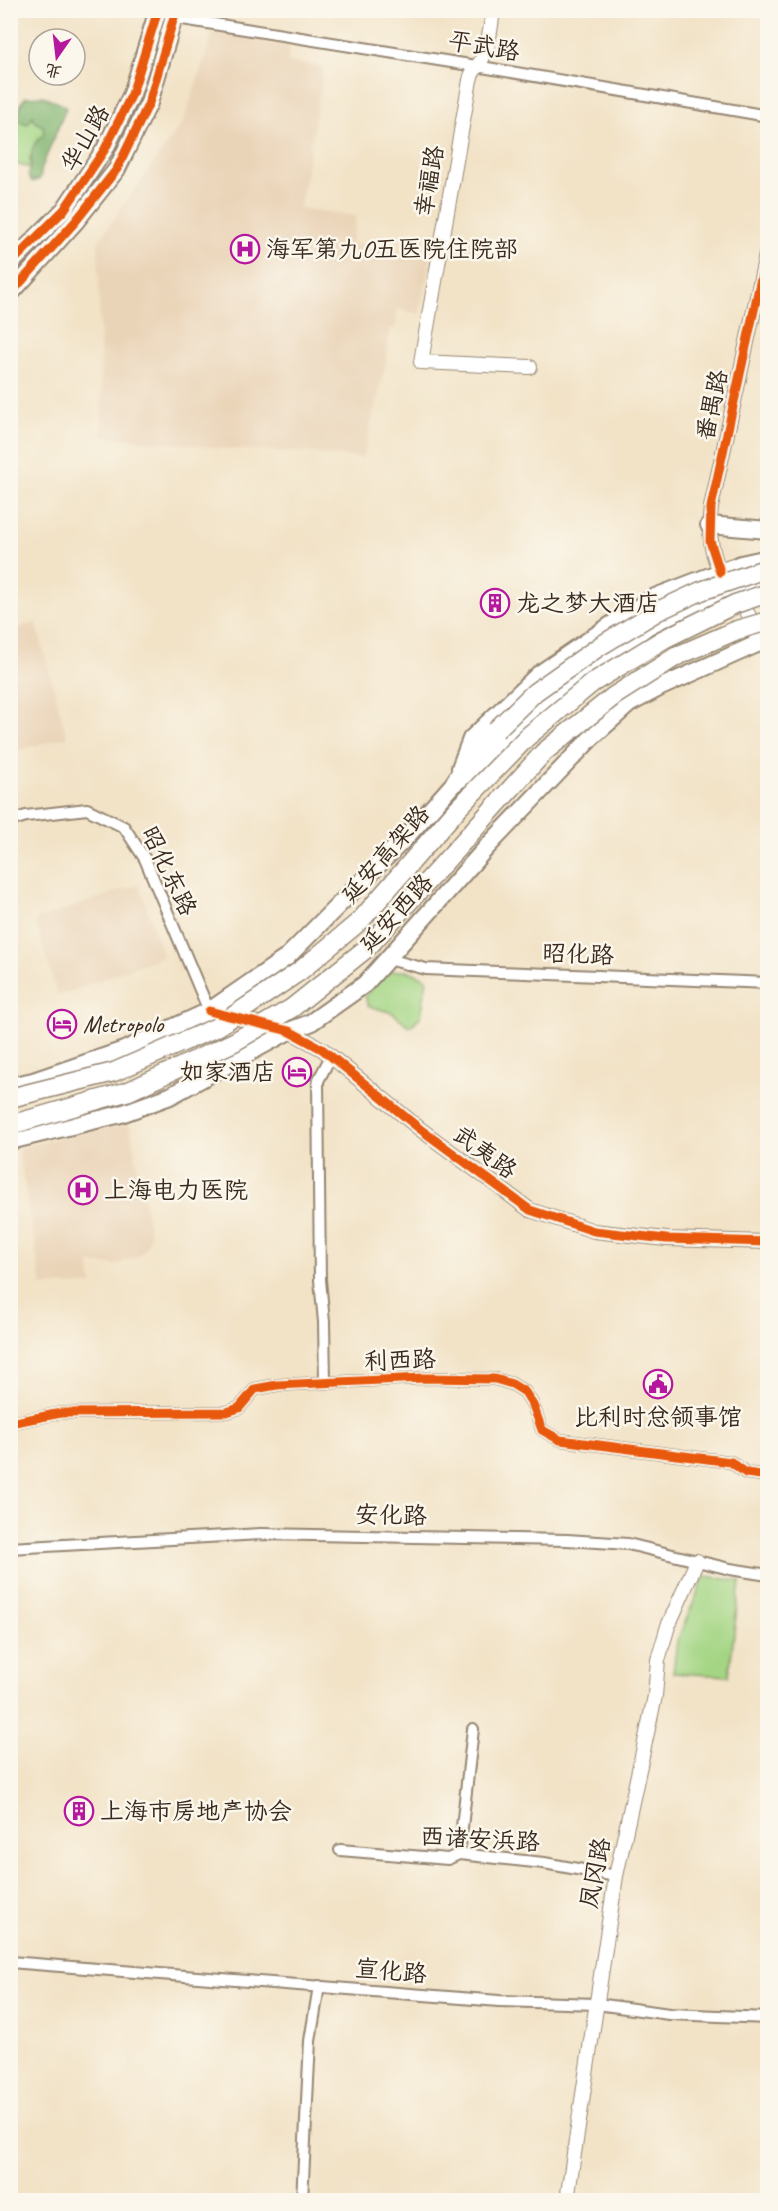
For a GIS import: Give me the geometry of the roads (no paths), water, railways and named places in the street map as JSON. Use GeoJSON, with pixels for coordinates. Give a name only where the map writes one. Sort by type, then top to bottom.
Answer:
{"type":"FeatureCollection","features":[{"type":"Feature","properties":{"kind":"highway"},"geometry":{"type":"LineString","coordinates":[[455,782],[467,763],[496,730],[535,692],[610,640],[658,611],[700,591],[768,568]]}},
{"type":"Feature","properties":{"kind":"highway","name":"延安高架路"},"geometry":{"type":"LineString","coordinates":[[10,1098],[114,1072],[217,1027],[300,971],[360,921],[458,807],[527,737],[592,683],[664,639],[735,604],[768,593]]}},
{"type":"Feature","properties":{"kind":"highway","name":"延安高架路"},"geometry":{"type":"LineString","coordinates":[[10,1125],[129,1091],[234,1042],[292,1008],[367,948],[544,752],[614,696],[677,656],[737,630],[768,621]]}},
{"type":"Feature","properties":{"kind":"main road","name":"华山路"},"geometry":{"type":"LineString","coordinates":[[10,264],[63,210],[105,150],[132,94],[158,13]]}},
{"type":"Feature","properties":{"kind":"main road","name":"华山路"},"geometry":{"type":"LineString","coordinates":[[10,294],[75,222],[117,168],[149,103],[176,14]]}},
{"type":"Feature","properties":{"kind":"main road"},"geometry":{"type":"LineString","coordinates":[[709,525],[768,530]]}},
{"type":"Feature","properties":{"kind":"main road","name":"延安西路"},"geometry":{"type":"LineString","coordinates":[[455,782],[471,739],[539,674],[655,597],[741,564],[768,558]]}},
{"type":"Feature","properties":{"kind":"main road","name":"延安西路"},"geometry":{"type":"LineString","coordinates":[[10,1086],[33,1081],[124,1050],[209,1011],[286,958],[408,835],[455,782],[479,769],[548,704],[648,626],[733,591],[768,580]]}},
{"type":"Feature","properties":{"kind":"main road","name":"延安西路"},"geometry":{"type":"LineString","coordinates":[[10,1141],[122,1114],[170,1096],[289,1031],[310,1023],[365,984],[487,847],[592,737],[629,704],[763,640]]}},
{"type":"Feature","properties":{"kind":"street","name":"幸福路"},"geometry":{"type":"LineString","coordinates":[[493,10],[484,54],[481,62],[472,71],[470,80],[421,362],[530,367]]}},
{"type":"Feature","properties":{"kind":"street","name":"平武路"},"geometry":{"type":"LineString","coordinates":[[158,13],[176,14],[768,116]]}},
{"type":"Feature","properties":{"kind":"street","name":"番禺路"},"geometry":{"type":"LineString","coordinates":[[763,640],[720,572],[710,541],[709,525],[747,335],[768,246]]}},
{"type":"Feature","properties":{"kind":"street","name":"昭化东路"},"geometry":{"type":"LineString","coordinates":[[10,821],[26,816],[87,809],[124,827],[145,859],[209,1011]]}},
{"type":"Feature","properties":{"kind":"street","name":"昭化路"},"geometry":{"type":"LineString","coordinates":[[388,959],[426,969],[768,983]]}},
{"type":"Feature","properties":{"kind":"street","name":"武夷路"},"geometry":{"type":"LineString","coordinates":[[209,1011],[289,1031],[322,1049],[413,1123],[530,1210],[594,1231],[666,1239],[768,1242]]}},
{"type":"Feature","properties":{"kind":"street"},"geometry":{"type":"LineString","coordinates":[[325,1382],[324,1322],[320,1280],[318,1081],[331,1056]]}},
{"type":"Feature","properties":{"kind":"street","name":"利西路"},"geometry":{"type":"LineString","coordinates":[[10,1423],[61,1413],[226,1412],[239,1408],[250,1393],[262,1386],[433,1378],[486,1378],[503,1380],[525,1392],[533,1405],[542,1430],[552,1437],[590,1445],[731,1462],[746,1473],[768,1476]]}},
{"type":"Feature","properties":{"kind":"street","name":"安化路"},"geometry":{"type":"LineString","coordinates":[[10,1548],[272,1534],[567,1540],[628,1545],[730,1569],[768,1575]]}},
{"type":"Feature","properties":{"kind":"street","name":"凤冈路"},"geometry":{"type":"LineString","coordinates":[[567,2200],[616,1876],[655,1696],[658,1660],[668,1626],[697,1561]]}},
{"type":"Feature","properties":{"kind":"street"},"geometry":{"type":"LineString","coordinates":[[459,1854],[473,1729]]}},
{"type":"Feature","properties":{"kind":"street","name":"西诸安浜路"},"geometry":{"type":"LineString","coordinates":[[340,1850],[448,1858],[459,1854],[544,1863],[616,1876]]}},
{"type":"Feature","properties":{"kind":"street","name":"宣化路"},"geometry":{"type":"LineString","coordinates":[[10,1962],[499,2001],[597,2004],[669,2014],[768,2018]]}},
{"type":"Feature","properties":{"kind":"street"},"geometry":{"type":"LineString","coordinates":[[302,2200],[310,2041],[319,1986]]}},
{"type":"Feature","properties":{"kind":"place","name":"海军第九O五医院住院部"},"geometry":{"type":"Point","coordinates":[245,249]}},
{"type":"Feature","properties":{"kind":"place","name":"龙之梦大酒店"},"geometry":{"type":"Point","coordinates":[495,603]}},
{"type":"Feature","properties":{"kind":"place","name":"Metropolo"},"geometry":{"type":"Point","coordinates":[62,1024]}},
{"type":"Feature","properties":{"kind":"place","name":"如家酒店"},"geometry":{"type":"Point","coordinates":[297,1072]}},
{"type":"Feature","properties":{"kind":"place","name":"上海电力医院"},"geometry":{"type":"Point","coordinates":[83,1190]}},
{"type":"Feature","properties":{"kind":"place","name":"比利时总领事馆"},"geometry":{"type":"Point","coordinates":[658,1384]}},
{"type":"Feature","properties":{"kind":"place","name":"上海市房地产协会"},"geometry":{"type":"Point","coordinates":[79,1811]}}]}
